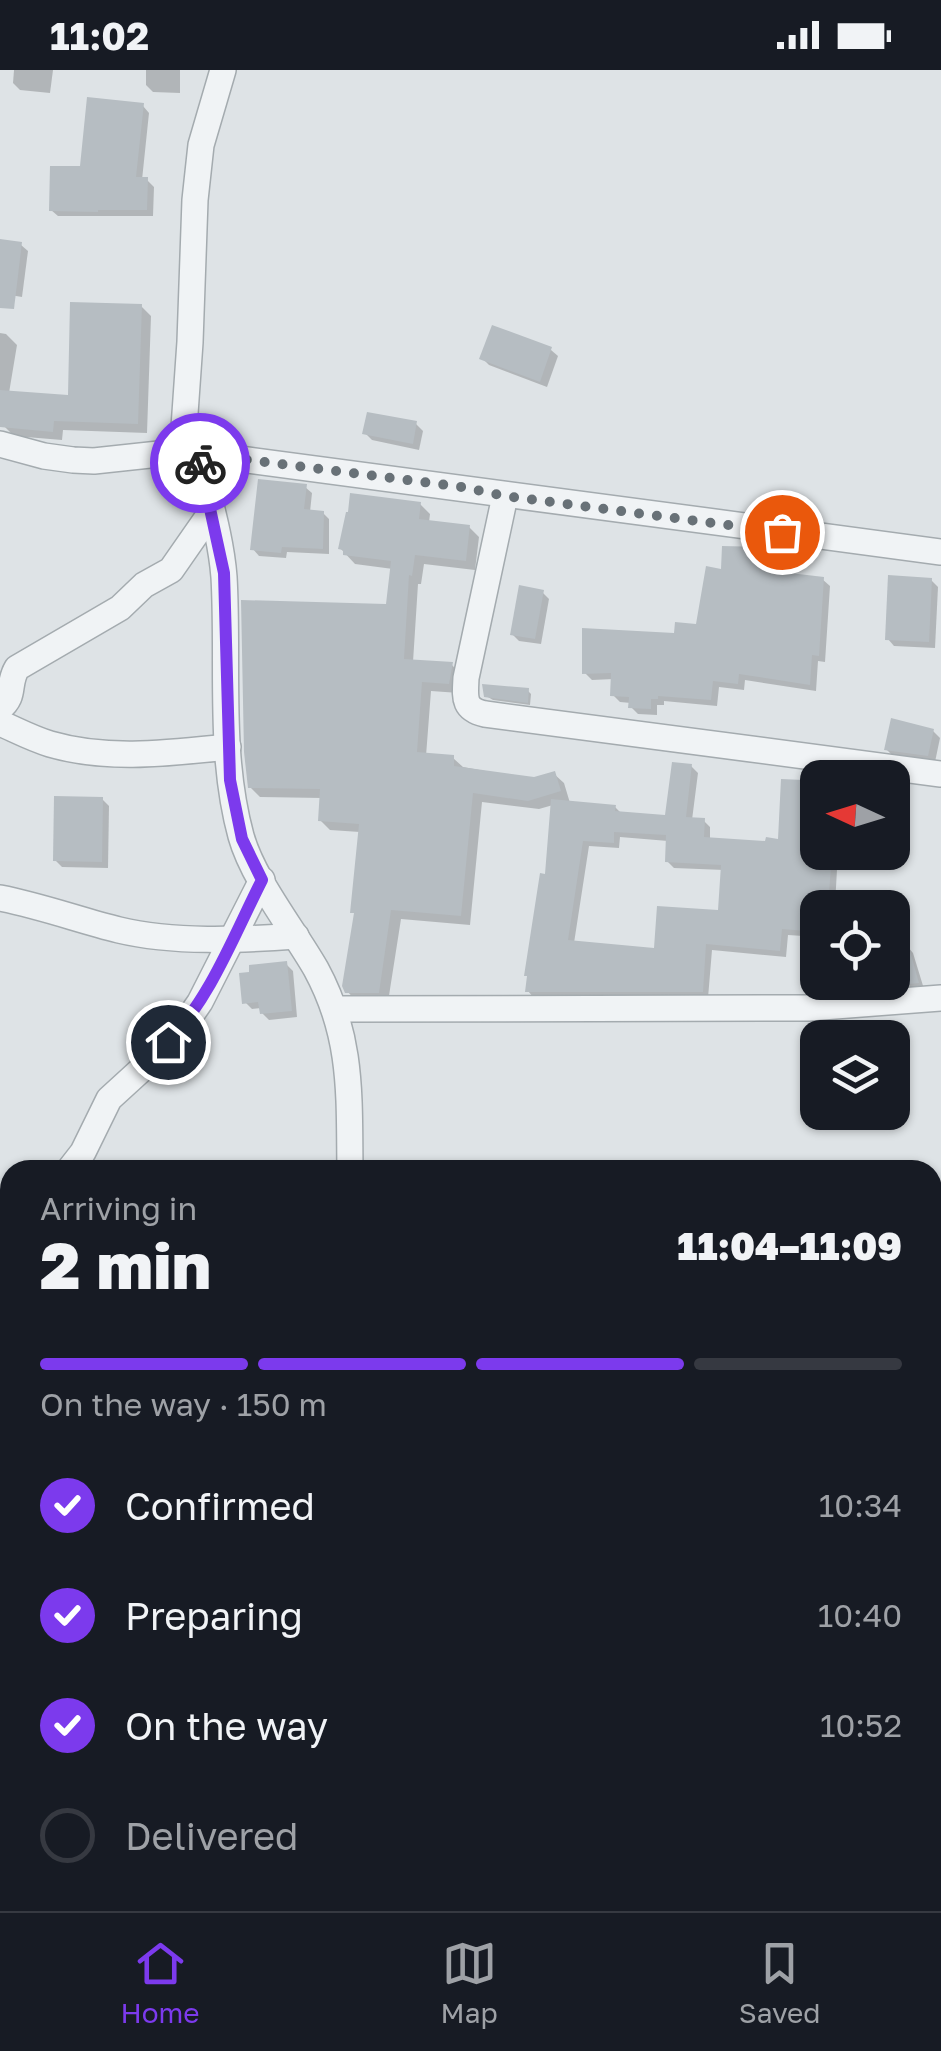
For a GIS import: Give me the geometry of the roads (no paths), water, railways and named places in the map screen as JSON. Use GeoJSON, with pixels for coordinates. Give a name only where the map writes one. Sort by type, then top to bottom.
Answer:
{"type":"FeatureCollection","features":[{"type":"Feature","properties":{"kind":"street"},"geometry":{"type":"LineString","coordinates":[[223,70],[201,145],[194,200],[190,457],[212,510],[224,573],[230,780],[242,839],[334,1008],[345,1049],[350,1160]]}},
{"type":"Feature","properties":{"kind":"street"},"geometry":{"type":"LineString","coordinates":[[0,444],[73,460],[159,454],[233,458],[941,552]]}},
{"type":"Feature","properties":{"kind":"street"},"geometry":{"type":"LineString","coordinates":[[505,496],[466,678],[470,709],[505,717],[941,774]]}},
{"type":"Feature","properties":{"kind":"street"},"geometry":{"type":"LineString","coordinates":[[0,708],[10,698],[17,668],[120,608],[144,585],[171,570],[212,510]]}},
{"type":"Feature","properties":{"kind":"street"},"geometry":{"type":"LineString","coordinates":[[0,723],[50,744],[112,753],[152,755],[228,747]]}},
{"type":"Feature","properties":{"kind":"street"},"geometry":{"type":"LineString","coordinates":[[77,1160],[109,1099],[155,1058],[200,1002],[262,880]]}},
{"type":"Feature","properties":{"kind":"street"},"geometry":{"type":"LineString","coordinates":[[0,898],[38,905],[120,930],[231,940],[296,936]]}},
{"type":"Feature","properties":{"kind":"street"},"geometry":{"type":"LineString","coordinates":[[334,1008],[808,1008],[941,998]]}}]}
